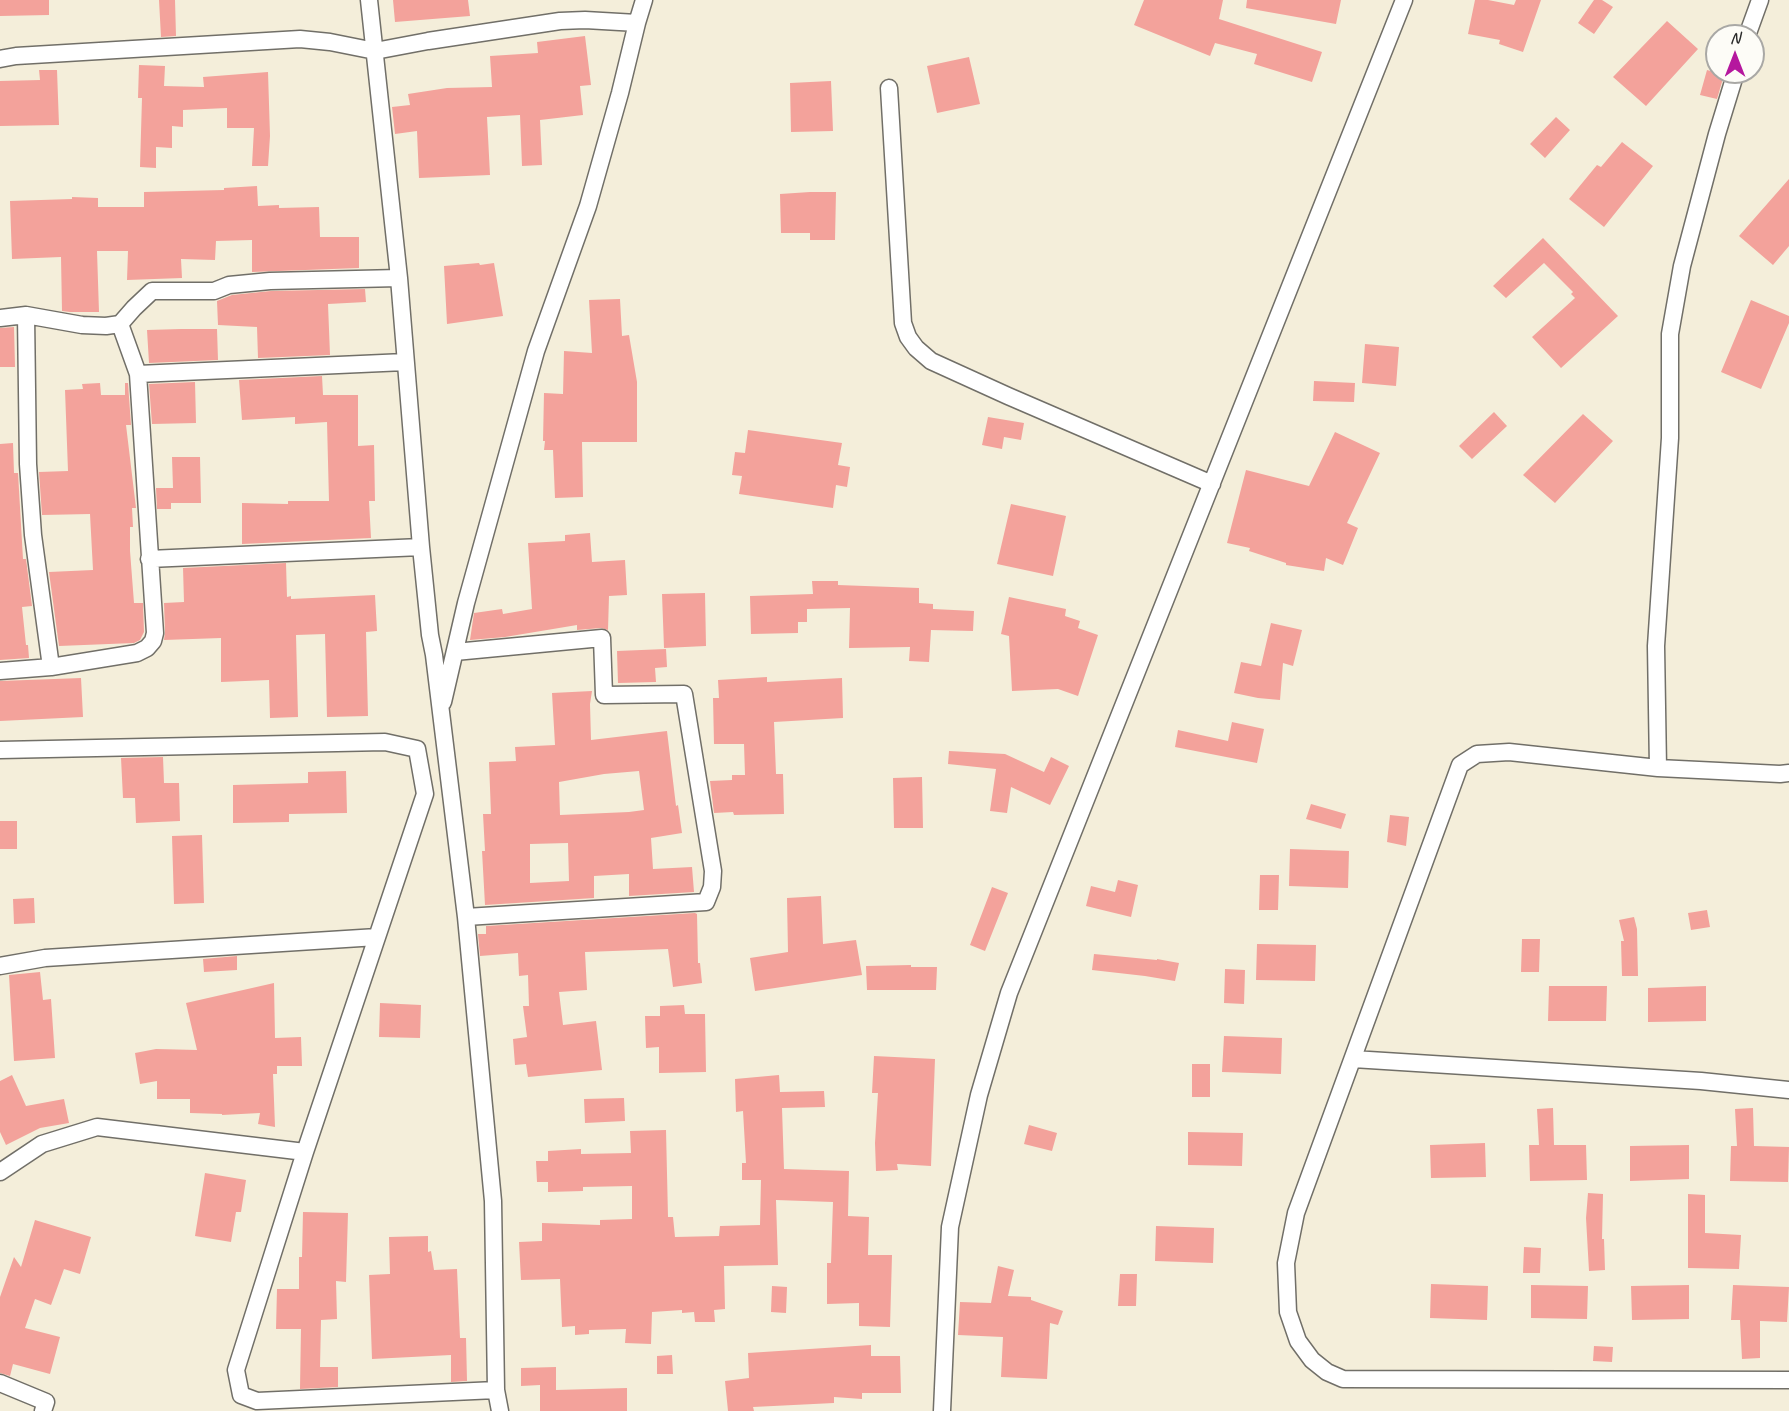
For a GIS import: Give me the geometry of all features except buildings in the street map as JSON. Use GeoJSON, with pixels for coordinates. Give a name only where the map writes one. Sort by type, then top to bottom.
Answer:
{"type":"FeatureCollection","features":[{"type":"Feature","properties":{"kind":"street"},"geometry":{"type":"LineString","coordinates":[[369,0],[399,278],[421,547],[466,917],[494,1201],[496,1390],[500,1411]]}},
{"type":"Feature","properties":{"kind":"street"},"geometry":{"type":"LineString","coordinates":[[440,717],[466,603],[536,351],[588,206],[644,0]]}},
{"type":"Feature","properties":{"kind":"street"},"geometry":{"type":"LineString","coordinates":[[942,1411],[950,1227],[979,1095],[1009,993],[1404,0]]}},
{"type":"Feature","properties":{"kind":"street"},"geometry":{"type":"LineString","coordinates":[[1752,24],[1760,0]]}},
{"type":"Feature","properties":{"kind":"street"},"geometry":{"type":"LineString","coordinates":[[0,58],[300,39],[375,51],[560,21],[637,23]]}},
{"type":"Feature","properties":{"kind":"street"},"geometry":{"type":"LineString","coordinates":[[1658,768],[1656,646],[1670,438],[1670,334],[1682,266],[1732,84]]}},
{"type":"Feature","properties":{"kind":"street"},"geometry":{"type":"LineString","coordinates":[[889,88],[903,322],[908,337],[916,348],[930,361],[1212,484]]}},
{"type":"Feature","properties":{"kind":"street"},"geometry":{"type":"LineString","coordinates":[[0,318],[26,315],[82,326],[120,324],[152,291],[214,291],[230,285],[270,281],[399,278]]}},
{"type":"Feature","properties":{"kind":"street"},"geometry":{"type":"LineString","coordinates":[[26,315],[28,464],[33,535],[51,667]]}},
{"type":"Feature","properties":{"kind":"street"},"geometry":{"type":"LineString","coordinates":[[0,671],[51,667],[137,653],[147,648],[153,641],[155,633],[138,374],[120,324]]}},
{"type":"Feature","properties":{"kind":"street"},"geometry":{"type":"LineString","coordinates":[[138,374],[405,362]]}},
{"type":"Feature","properties":{"kind":"street"},"geometry":{"type":"LineString","coordinates":[[149,559],[421,547]]}},
{"type":"Feature","properties":{"kind":"street"},"geometry":{"type":"LineString","coordinates":[[455,652],[602,638],[604,695],[684,694],[713,871],[712,887],[706,902],[466,917]]}},
{"type":"Feature","properties":{"kind":"street"},"geometry":{"type":"LineString","coordinates":[[0,750],[385,742],[417,749],[425,794],[305,1152],[236,1371],[242,1395],[256,1401],[496,1390]]}},
{"type":"Feature","properties":{"kind":"street"},"geometry":{"type":"LineString","coordinates":[[1789,773],[1658,768],[1509,752],[1477,754],[1460,765],[1296,1213],[1286,1263],[1288,1312],[1298,1341],[1312,1360],[1327,1372],[1343,1379],[1789,1380]]}},
{"type":"Feature","properties":{"kind":"street"},"geometry":{"type":"LineString","coordinates":[[0,966],[45,958],[377,937]]}},
{"type":"Feature","properties":{"kind":"street"},"geometry":{"type":"LineString","coordinates":[[1353,1059],[1701,1081],[1789,1090]]}},
{"type":"Feature","properties":{"kind":"street"},"geometry":{"type":"LineString","coordinates":[[0,1172],[42,1144],[97,1127],[305,1152]]}},
{"type":"Feature","properties":{"kind":"street"},"geometry":{"type":"LineString","coordinates":[[0,1383],[46,1402],[43,1411]]}}]}
